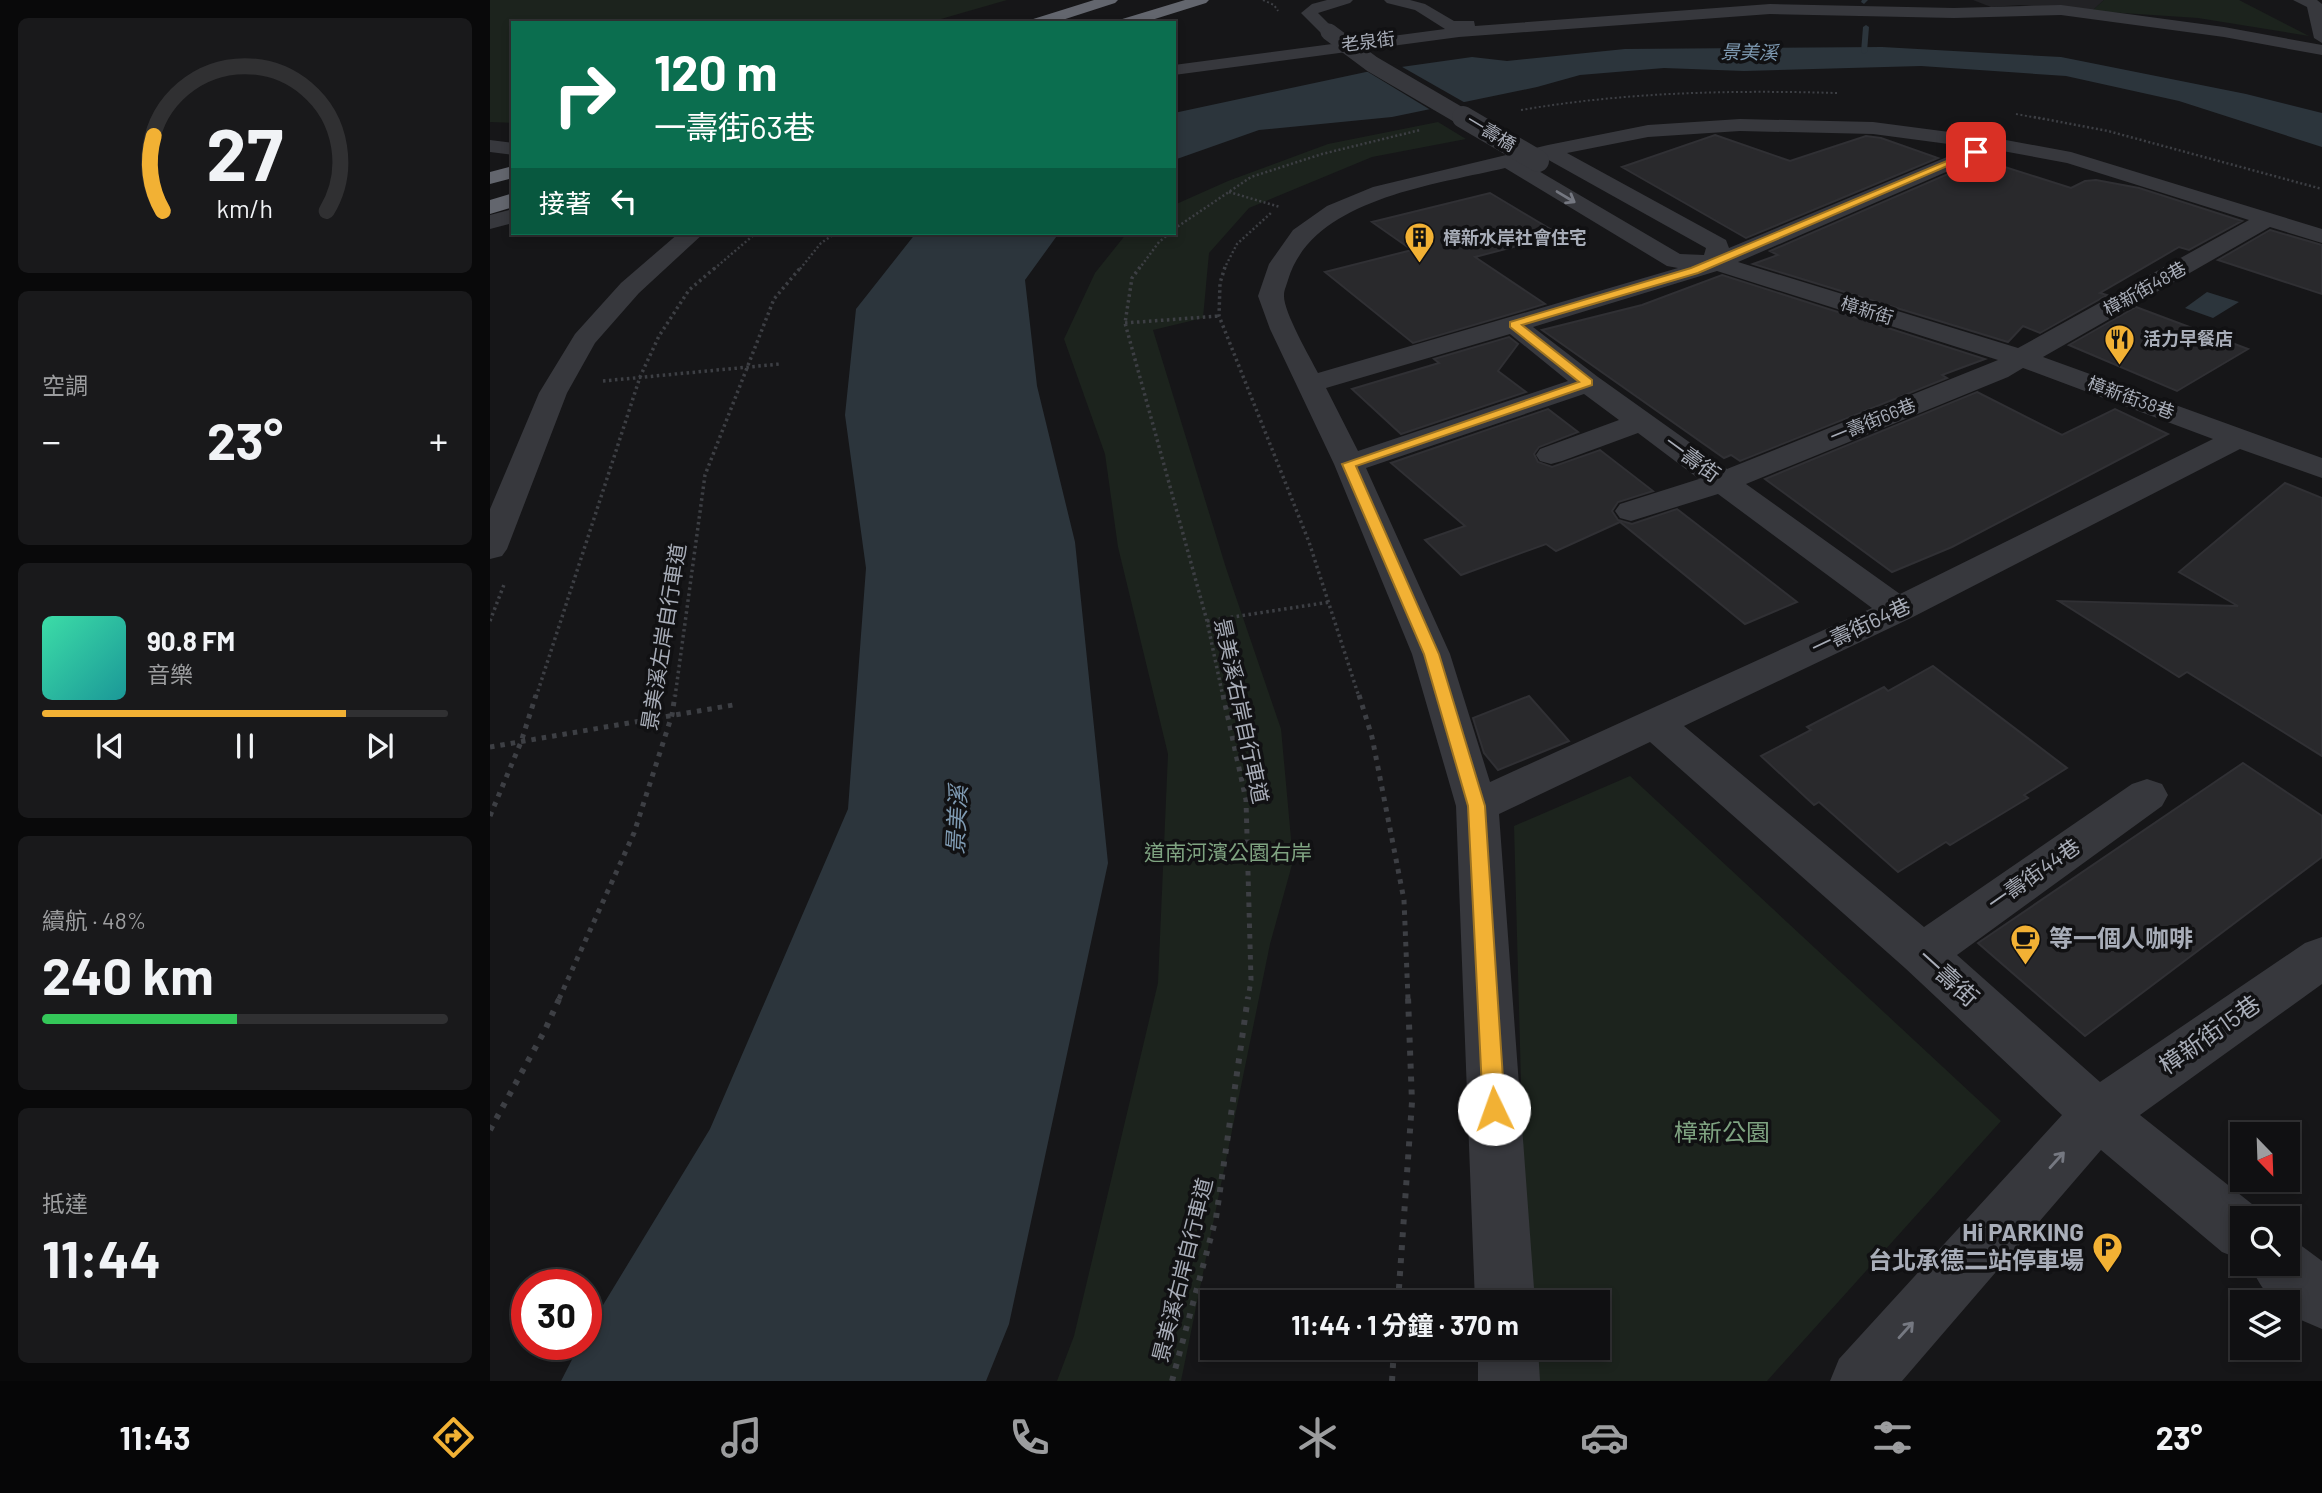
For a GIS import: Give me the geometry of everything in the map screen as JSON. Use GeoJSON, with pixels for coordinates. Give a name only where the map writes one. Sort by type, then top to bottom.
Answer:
{"type":"FeatureCollection","features":[{"type":"Feature","properties":{"kind":"highway"},"geometry":{"type":"LineString","coordinates":[[1042,21],[1110,0]]}},
{"type":"Feature","properties":{"kind":"highway"},"geometry":{"type":"LineString","coordinates":[[1122,21],[1182,0]]}},
{"type":"Feature","properties":{"kind":"highway"},"geometry":{"type":"LineString","coordinates":[[1132,21],[1201,0]]}},
{"type":"Feature","properties":{"kind":"highway"},"geometry":{"type":"LineString","coordinates":[[490,178],[511,173]]}},
{"type":"Feature","properties":{"kind":"highway"},"geometry":{"type":"LineString","coordinates":[[490,206],[511,201]]}},
{"type":"Feature","properties":{"kind":"street","name":"一壽橋"},"geometry":{"type":"LineString","coordinates":[[1345,0],[1317,7],[1309,13],[1329,32],[1372,64],[1531,158]]}},
{"type":"Feature","properties":{"kind":"street"},"geometry":{"type":"LineString","coordinates":[[1392,0],[1420,8],[1451,26],[1517,20],[1527,22]]}},
{"type":"Feature","properties":{"kind":"street"},"geometry":{"type":"LineString","coordinates":[[1746,0],[1770,9]]}},
{"type":"Feature","properties":{"kind":"street"},"geometry":{"type":"LineString","coordinates":[[1960,0],[1991,11]]}},
{"type":"Feature","properties":{"kind":"street"},"geometry":{"type":"LineString","coordinates":[[2301,0],[2314,4],[2322,38]]}},
{"type":"Feature","properties":{"kind":"street","name":"老泉街"},"geometry":{"type":"LineString","coordinates":[[1176,70],[1527,22],[1562,23],[1770,9],[2062,10],[2128,18],[2322,50]]}},
{"type":"Feature","properties":{"kind":"street"},"geometry":{"type":"LineString","coordinates":[[1504,1290],[1477,806],[1431,654],[1349,464],[1271,296],[1281,264],[1301,235],[1335,211],[1381,192],[1648,131],[1740,125],[1873,128],[1995,144],[2071,158],[2322,236]]}},
{"type":"Feature","properties":{"kind":"street"},"geometry":{"type":"LineString","coordinates":[[1310,384],[1695,271],[1995,144]]}},
{"type":"Feature","properties":{"kind":"street"},"geometry":{"type":"LineString","coordinates":[[490,146],[511,149]]}},
{"type":"Feature","properties":{"kind":"street"},"geometry":{"type":"LineString","coordinates":[[1531,158],[1718,245],[1714,262]]}},
{"type":"Feature","properties":{"kind":"street","name":"樟新街"},"geometry":{"type":"LineString","coordinates":[[1531,158],[1675,261],[1714,262],[2021,358]]}},
{"type":"Feature","properties":{"kind":"street"},"geometry":{"type":"LineString","coordinates":[[490,222],[511,217]]}},
{"type":"Feature","properties":{"kind":"street","name":"樟新街48巷"},"geometry":{"type":"LineString","coordinates":[[2021,358],[2268,219]]}},
{"type":"Feature","properties":{"kind":"street"},"geometry":{"type":"LineString","coordinates":[[490,549],[553,393],[584,340],[630,288],[690,235]]}},
{"type":"Feature","properties":{"kind":"street","name":"一壽街"},"geometry":{"type":"LineString","coordinates":[[1514,324],[1588,383],[1898,610]]}},
{"type":"Feature","properties":{"kind":"street","name":"樟新街38巷"},"geometry":{"type":"LineString","coordinates":[[2021,358],[2240,437]]}},
{"type":"Feature","properties":{"kind":"street","name":"一壽街66巷"},"geometry":{"type":"LineString","coordinates":[[1631,512],[1723,482],[1998,371],[2021,358]]}},
{"type":"Feature","properties":{"kind":"street"},"geometry":{"type":"LineString","coordinates":[[1349,464],[1588,383]]}},
{"type":"Feature","properties":{"kind":"street"},"geometry":{"type":"LineString","coordinates":[[1551,455],[1641,422]]}},
{"type":"Feature","properties":{"kind":"street"},"geometry":{"type":"LineString","coordinates":[[2240,437],[2318,463]]}},
{"type":"Feature","properties":{"kind":"street","name":"一壽街64巷"},"geometry":{"type":"LineString","coordinates":[[1477,806],[1898,610],[2240,437]]}},
{"type":"Feature","properties":{"kind":"street","name":"一壽街"},"geometry":{"type":"LineString","coordinates":[[1654,723],[1922,954],[2098,1114],[2230,1223]]}},
{"type":"Feature","properties":{"kind":"street","name":"一壽街44巷"},"geometry":{"type":"LineString","coordinates":[[1922,954],[2147,795]]}},
{"type":"Feature","properties":{"kind":"street","name":"樟新街15巷"},"geometry":{"type":"LineString","coordinates":[[1861,1381],[2098,1114],[2322,957]]}},
{"type":"Feature","properties":{"kind":"street"},"geometry":{"type":"LineString","coordinates":[[2294,1276],[2322,1299]]}},
{"type":"Feature","properties":{"kind":"street"},"geometry":{"type":"LineString","coordinates":[[1508,1360],[1509,1381]]}},
{"type":"Feature","properties":{"kind":"path"},"geometry":{"type":"LineString","coordinates":[[1228,191],[1280,207]]}},
{"type":"Feature","properties":{"kind":"path"},"geometry":{"type":"LineString","coordinates":[[1293,201],[1251,228],[1233,248],[1220,276],[1217,293],[1219,316],[1309,542],[1330,602],[1372,737],[1404,900],[1412,1102],[1399,1290]]}},
{"type":"Feature","properties":{"kind":"path"},"geometry":{"type":"LineString","coordinates":[[490,816],[521,742],[640,377],[659,336],[689,290],[754,235]]}},
{"type":"Feature","properties":{"kind":"path","name":"景美溪左岸自行車道"},"geometry":{"type":"LineString","coordinates":[[490,1130],[545,1030],[634,834],[672,715],[705,475],[745,368],[774,299],[821,243],[833,235]]}},
{"type":"Feature","properties":{"kind":"path","name":"景美溪右岸自行車道"},"geometry":{"type":"LineString","coordinates":[[1168,235],[1159,242],[1132,278],[1125,323],[1207,621],[1246,800],[1251,980],[1216,1218],[1172,1381]]}},
{"type":"Feature","properties":{"kind":"path"},"geometry":{"type":"LineString","coordinates":[[1125,323],[1219,316]]}},
{"type":"Feature","properties":{"kind":"path"},"geometry":{"type":"LineString","coordinates":[[592,382],[780,364]]}},
{"type":"Feature","properties":{"kind":"path"},"geometry":{"type":"LineString","coordinates":[[1207,621],[1330,602]]}},
{"type":"Feature","properties":{"kind":"path"},"geometry":{"type":"LineString","coordinates":[[490,747],[733,705]]}},
{"type":"Feature","properties":{"kind":"path"},"geometry":{"type":"LineString","coordinates":[[1392,1381],[1393,1360]]}},
{"type":"Feature","properties":{"kind":"shaded area"},"geometry":{"type":"Polygon","coordinates":[[[1973,0],[2104,0],[2092,11],[2020,5],[1991,7],[1973,0]]]}},
{"type":"Feature","properties":{"kind":"green space"},"geometry":{"type":"Polygon","coordinates":[[[490,0],[1007,0],[934,21],[511,21],[511,123],[490,122],[490,0]]]}},
{"type":"Feature","properties":{"kind":"green space"},"geometry":{"type":"Polygon","coordinates":[[[2104,0],[2239,0],[2309,36],[2198,18],[2092,11],[2104,0]]]}},
{"type":"Feature","properties":{"kind":"green space","name":"道南河濱公園右岸"},"geometry":{"type":"Polygon","coordinates":[[[1438,122],[1466,139],[1372,157],[1249,208],[1209,253],[1203,318],[1153,330],[1226,568],[1281,729],[1293,861],[1270,944],[1181,1381],[1057,1381],[1074,1336],[1158,983],[1168,754],[1118,547],[1105,454],[1064,339],[1095,273],[1125,235],[1176,235],[1176,204],[1228,181],[1328,144],[1438,122]]]}},
{"type":"Feature","properties":{"kind":"green space","name":"樟新公園"},"geometry":{"type":"Polygon","coordinates":[[[1630,776],[2001,1121],[1767,1381],[1529,1381],[1528,1360],[1610,1360],[1610,1290],[1527,1290],[1514,826],[1630,776]]]}},
{"type":"Feature","properties":{"kind":"water","name":"景美溪"},"geometry":{"type":"Polygon","coordinates":[[[1882,47],[2061,57],[2246,94],[2322,113],[2322,147],[2179,101],[2066,76],[1921,66],[1744,71],[1664,68],[1580,75],[1537,87],[1392,117],[1259,130],[1176,159],[1176,113],[1366,72],[1472,57],[1507,61],[1625,49],[1882,47]]]}},
{"type":"Feature","properties":{"kind":"water","name":"景美溪"},"geometry":{"type":"Polygon","coordinates":[[[914,235],[1058,235],[1025,280],[1037,386],[1075,542],[1108,863],[1009,1324],[986,1381],[561,1381],[572,1360],[602,1360],[602,1307],[710,1129],[848,809],[866,568],[845,415],[856,309],[914,235]]]}},
{"type":"Feature","properties":{"kind":"water"},"geometry":{"type":"Polygon","coordinates":[[[2207,292],[2239,302],[2213,318],[2185,308],[2207,292]]]}},
{"type":"Feature","properties":{"kind":"pier"},"geometry":{"type":"Polygon","coordinates":[[[1397,64],[1469,105],[1434,112],[1363,69],[1397,64]]]}},
{"type":"Feature","properties":{"kind":"building"},"geometry":{"type":"Polygon","coordinates":[[[1715,135],[1790,161],[1866,136],[1881,138],[1938,158],[1746,238],[1622,167],[1715,135]]]}},
{"type":"Feature","properties":{"kind":"building"},"geometry":{"type":"Polygon","coordinates":[[[1964,167],[1991,172],[2005,167],[2071,188],[2085,181],[2096,180],[2139,188],[2242,221],[2189,250],[2179,247],[2100,293],[2107,295],[2040,333],[2023,326],[2008,342],[1753,264],[1778,255],[1770,251],[1964,167]]]}},
{"type":"Feature","properties":{"kind":"building","name":"樟新水岸社會住宅"},"geometry":{"type":"Polygon","coordinates":[[[1490,193],[1560,235],[1475,257],[1545,304],[1413,343],[1325,272],[1412,250],[1372,222],[1490,193]]]}},
{"type":"Feature","properties":{"kind":"building"},"geometry":{"type":"Polygon","coordinates":[[[2270,230],[2322,245],[2322,294],[2218,260],[2270,230]]]}},
{"type":"Feature","properties":{"kind":"building"},"geometry":{"type":"Polygon","coordinates":[[[1722,275],[1985,359],[1942,375],[1947,378],[1740,461],[1731,455],[1724,458],[1542,330],[1642,305],[1722,275]]]}},
{"type":"Feature","properties":{"kind":"building"},"geometry":{"type":"Polygon","coordinates":[[[2136,307],[2248,349],[2177,391],[2069,345],[2136,307]]]}},
{"type":"Feature","properties":{"kind":"building"},"geometry":{"type":"Polygon","coordinates":[[[1509,337],[1518,344],[1498,371],[1526,392],[1401,434],[1352,389],[1439,363],[1434,359],[1509,337]]]}},
{"type":"Feature","properties":{"kind":"building"},"geometry":{"type":"Polygon","coordinates":[[[1977,392],[2062,435],[2115,409],[2168,434],[1952,547],[1892,572],[1765,479],[1977,392]]]}},
{"type":"Feature","properties":{"kind":"building"},"geometry":{"type":"Polygon","coordinates":[[[1548,409],[1578,432],[1539,447],[1534,454],[1538,462],[1552,467],[1600,450],[1653,491],[1618,502],[1612,511],[1618,520],[1632,524],[1677,509],[1797,602],[1745,624],[1620,522],[1556,551],[1546,544],[1461,575],[1425,540],[1465,526],[1391,463],[1548,409]]]}},
{"type":"Feature","properties":{"kind":"building"},"geometry":{"type":"Polygon","coordinates":[[[2285,483],[2322,498],[2322,756],[2187,672],[2179,677],[2059,601],[2238,606],[2179,572],[2285,483]]]}},
{"type":"Feature","properties":{"kind":"building"},"geometry":{"type":"Polygon","coordinates":[[[1933,666],[2067,768],[2024,795],[2028,798],[1950,845],[1946,842],[1898,872],[1819,802],[1814,805],[1761,756],[1811,730],[1807,727],[1884,687],[1888,691],[1933,666]]]}},
{"type":"Feature","properties":{"kind":"building"},"geometry":{"type":"Polygon","coordinates":[[[1529,696],[1569,741],[1498,770],[1484,753],[1473,718],[1529,696]]]}},
{"type":"Feature","properties":{"kind":"building"},"geometry":{"type":"Polygon","coordinates":[[[2243,763],[2322,816],[2322,857],[2085,1036],[1978,943],[2243,763]]]}},
{"type":"Feature","properties":{"kind":"waterway"},"geometry":{"type":"LineString","coordinates":[[1864,52],[1866,27]]}},
{"type":"Feature","properties":{"kind":"place","name":"樟新水岸社會住宅"},"geometry":{"type":"Point","coordinates":[1420,265]}},
{"type":"Feature","properties":{"kind":"place","name":"活力早餐店"},"geometry":{"type":"Point","coordinates":[2120,366]}},
{"type":"Feature","properties":{"kind":"place","name":"等一個人咖啡"},"geometry":{"type":"Point","coordinates":[2026,966]}},
{"type":"Feature","properties":{"kind":"place","name":"Hi PARKING 台北承德二站停車場"},"geometry":{"type":"Point","coordinates":[2107,1274]}},
{"type":"Feature","properties":{"kind":"route"},"geometry":{"type":"LineString","coordinates":[[1494,1109],[1477,806],[1431,654],[1349,464],[1588,383],[1514,324],[1695,271],[1976,152]]}}]}
